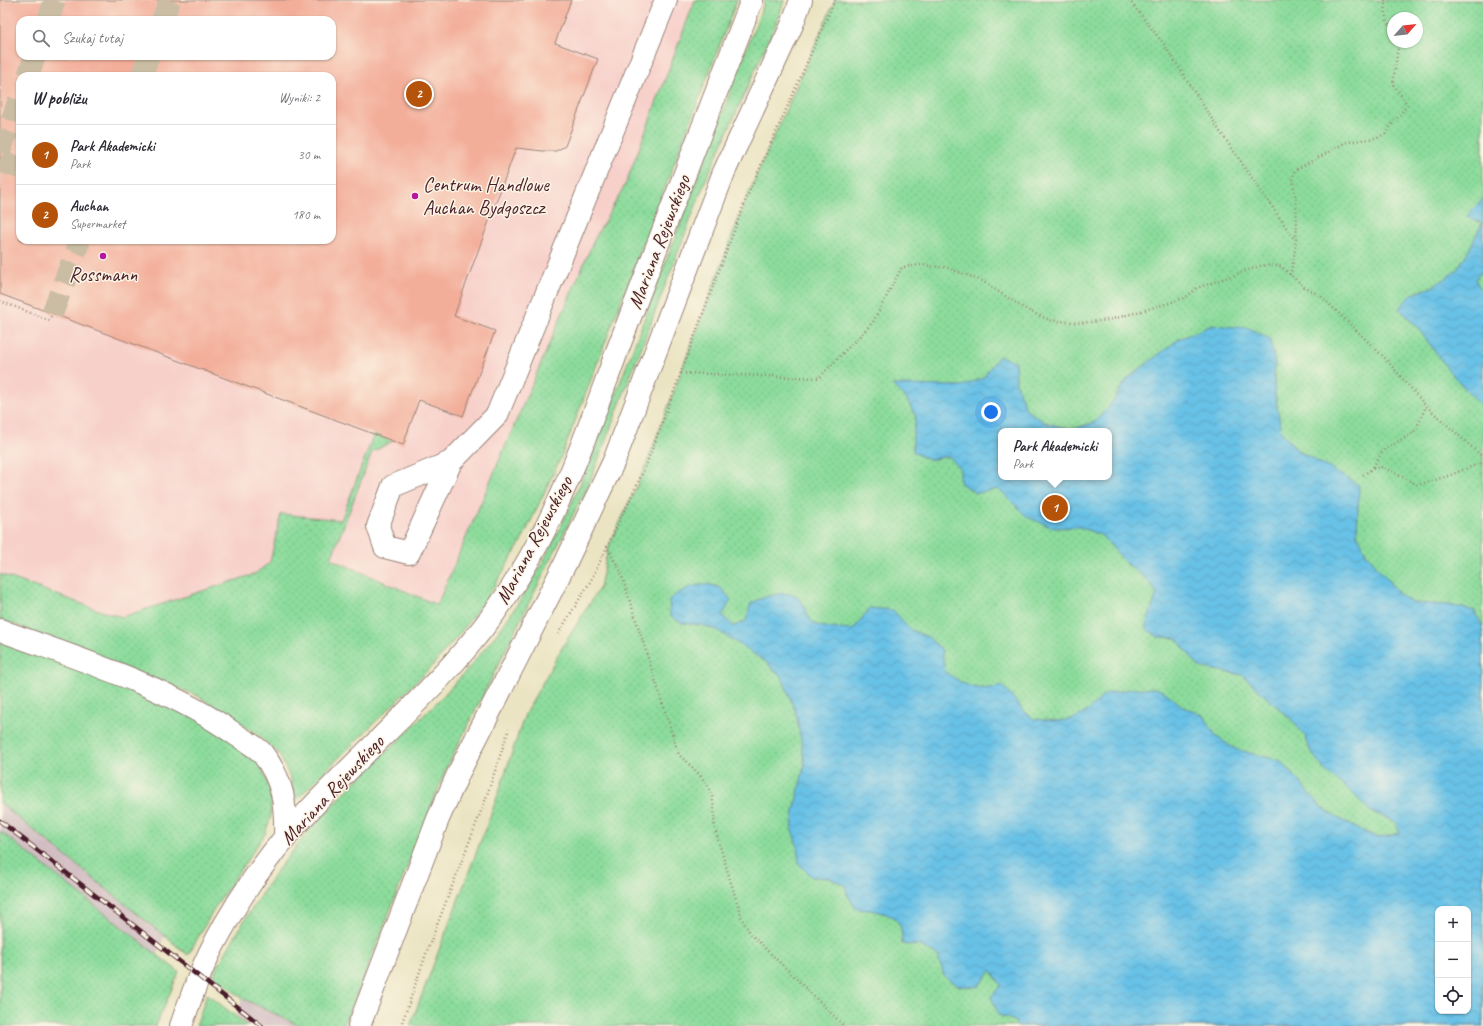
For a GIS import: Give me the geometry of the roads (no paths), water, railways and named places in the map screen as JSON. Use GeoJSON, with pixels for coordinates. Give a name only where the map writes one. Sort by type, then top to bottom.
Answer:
{"type":"FeatureCollection","features":[{"type":"Feature","properties":{"kind":"street"},"geometry":{"type":"LineString","coordinates":[[451,462],[497,415],[666,0]]}},
{"type":"Feature","properties":{"kind":"street","name":"Mariana Rejewskiego"},"geometry":{"type":"LineString","coordinates":[[181,1026],[212,948],[251,882],[314,805],[430,690],[466,651],[496,612],[520,575],[551,517],[583,443],[752,0]]}},
{"type":"Feature","properties":{"kind":"street","name":"Mariana Rejewskiego"},"geometry":{"type":"LineString","coordinates":[[359,1026],[438,819],[459,772],[565,564],[614,461],[724,172],[792,25],[801,0]]}},
{"type":"Feature","properties":{"kind":"street"},"geometry":{"type":"LineString","coordinates":[[0,630],[146,685],[218,722],[261,752],[279,780],[284,796],[286,814],[285,839]]}},
{"type":"Feature","properties":{"kind":"water"},"geometry":{"type":"Polygon","coordinates":[[[1483,198],[1483,270],[1475,279],[1483,293],[1483,408],[1449,371],[1418,328],[1399,308],[1412,294],[1432,287],[1456,271],[1470,248],[1482,223],[1467,216],[1483,198]]]}},
{"type":"Feature","properties":{"kind":"water"},"geometry":{"type":"Polygon","coordinates":[[[1212,325],[1249,328],[1270,339],[1275,363],[1274,386],[1281,431],[1297,450],[1359,485],[1357,534],[1366,553],[1400,595],[1413,603],[1450,605],[1475,611],[1483,627],[1483,1026],[1017,1026],[1015,1021],[999,1015],[991,997],[1001,985],[991,970],[978,987],[959,986],[944,976],[938,956],[921,946],[902,944],[901,928],[894,918],[882,912],[856,909],[847,894],[845,885],[829,878],[812,877],[799,864],[797,845],[792,830],[794,811],[805,763],[796,713],[782,677],[766,662],[717,630],[701,625],[682,623],[670,616],[669,600],[686,589],[698,585],[711,585],[720,588],[731,600],[722,616],[734,626],[746,621],[751,603],[763,598],[785,593],[797,597],[802,602],[808,616],[812,621],[817,625],[827,628],[853,630],[870,608],[893,610],[911,630],[928,637],[942,650],[945,672],[972,687],[993,688],[1003,686],[1023,710],[1034,719],[1058,721],[1073,719],[1088,711],[1105,694],[1130,689],[1156,688],[1166,693],[1184,707],[1204,716],[1217,737],[1235,749],[1281,761],[1324,809],[1350,825],[1379,838],[1400,833],[1395,822],[1370,811],[1348,789],[1326,772],[1311,752],[1305,736],[1293,721],[1242,675],[1199,667],[1176,638],[1158,637],[1145,628],[1157,593],[1147,580],[1128,565],[1101,535],[1079,527],[1054,528],[1027,517],[999,489],[976,493],[960,483],[960,469],[949,456],[929,460],[913,452],[913,436],[916,417],[906,398],[892,385],[962,386],[983,378],[999,356],[1015,361],[1016,384],[1026,409],[1044,422],[1064,428],[998,428],[998,480],[1112,480],[1112,428],[1077,428],[1095,422],[1112,402],[1128,378],[1179,339],[1212,325]]]}},
{"type":"Feature","properties":{"kind":"tunnel"},"geometry":{"type":"LineString","coordinates":[[49,16],[55,0]]}},
{"type":"Feature","properties":{"kind":"tunnel"},"geometry":{"type":"LineString","coordinates":[[164,16],[170,0]]}},
{"type":"Feature","properties":{"kind":"tunnel"},"geometry":{"type":"LineString","coordinates":[[29,72],[34,60]]}},
{"type":"Feature","properties":{"kind":"tunnel"},"geometry":{"type":"LineString","coordinates":[[143,72],[147,60]]}},
{"type":"Feature","properties":{"kind":"tunnel"},"geometry":{"type":"LineString","coordinates":[[0,152],[16,108]]}},
{"type":"Feature","properties":{"kind":"tunnel"},"geometry":{"type":"LineString","coordinates":[[0,161],[16,167]]}},
{"type":"Feature","properties":{"kind":"tunnel"},"geometry":{"type":"LineString","coordinates":[[52,314],[78,244]]}},
{"type":"Feature","properties":{"kind":"railway"},"geometry":{"type":"LineString","coordinates":[[0,821],[262,1026]]}},
{"type":"Feature","properties":{"kind":"place","name":"Auchan"},"geometry":{"type":"Point","coordinates":[419,94]}},
{"type":"Feature","properties":{"kind":"place","name":"Centrum Handlowe Auchan Bydgoszcz"},"geometry":{"type":"Point","coordinates":[415,196]}},
{"type":"Feature","properties":{"kind":"place","name":"Rossmann"},"geometry":{"type":"Point","coordinates":[103,256]}},
{"type":"Feature","properties":{"kind":"place","name":"Park Akademicki"},"geometry":{"type":"Point","coordinates":[1055,508]}}]}
